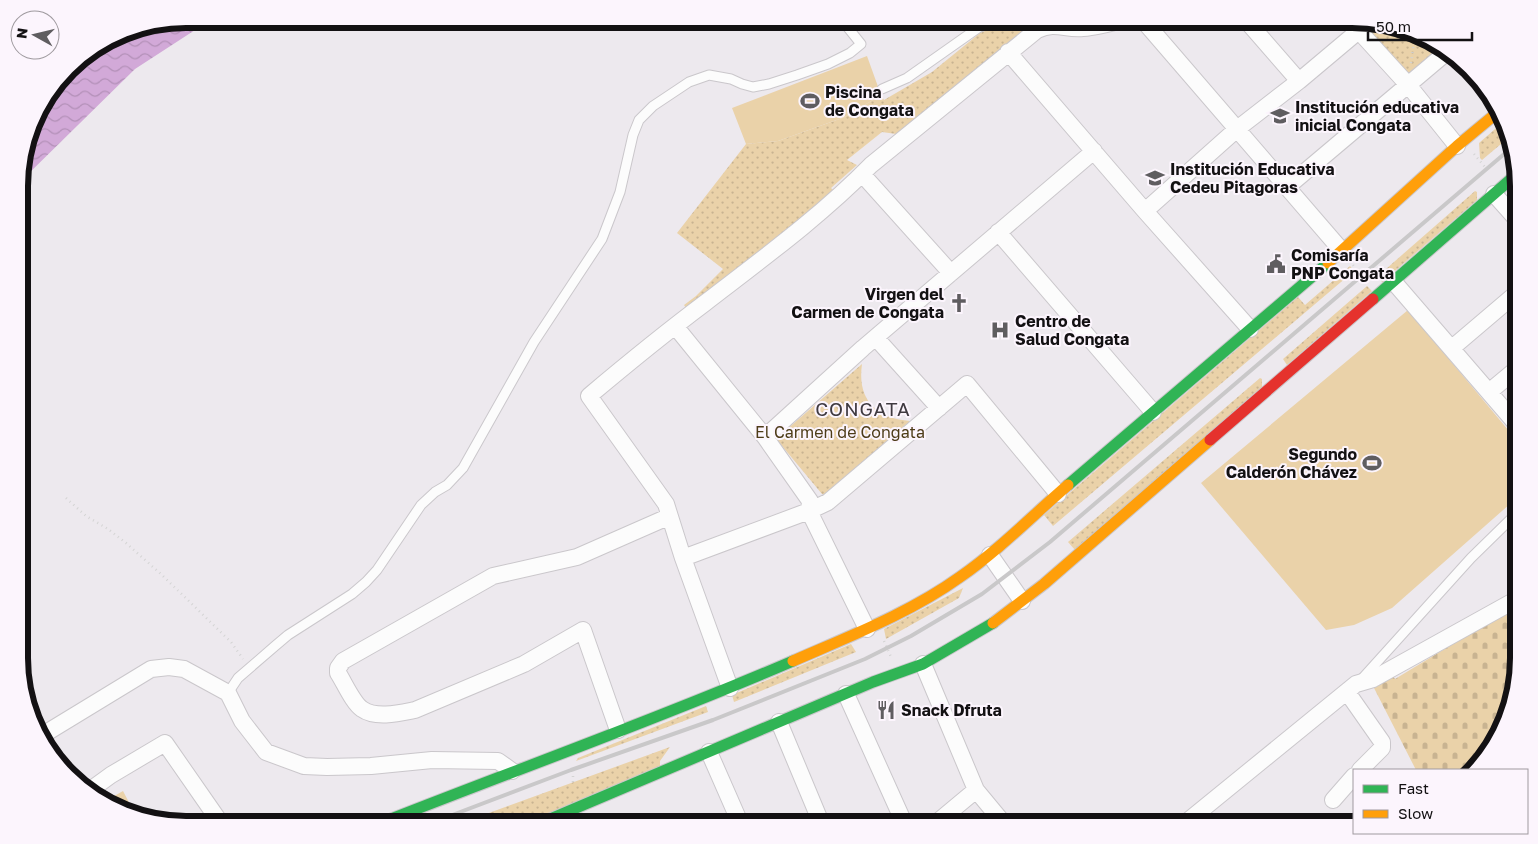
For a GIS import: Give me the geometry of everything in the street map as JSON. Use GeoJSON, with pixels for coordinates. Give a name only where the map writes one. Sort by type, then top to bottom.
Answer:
{"type":"FeatureCollection","features":[{"type":"Feature","properties":{"kind":"street"},"geometry":{"type":"LineString","coordinates":[[730,688],[668,517],[666,504],[589,396],[758,262],[1008,52],[1041,28]]}},
{"type":"Feature","properties":{"kind":"street"},"geometry":{"type":"LineString","coordinates":[[1150,28],[1346,256]]}},
{"type":"Feature","properties":{"kind":"street"},"geometry":{"type":"LineString","coordinates":[[1254,28],[1299,81]]}},
{"type":"Feature","properties":{"kind":"street"},"geometry":{"type":"LineString","coordinates":[[1145,211],[1237,129],[1299,81],[1361,28]]}},
{"type":"Feature","properties":{"kind":"street"},"geometry":{"type":"LineString","coordinates":[[1364,29],[1457,146]]}},
{"type":"Feature","properties":{"kind":"street"},"geometry":{"type":"LineString","coordinates":[[1008,52],[1250,329]]}},
{"type":"Feature","properties":{"kind":"street"},"geometry":{"type":"LineString","coordinates":[[1287,187],[1443,56]]}},
{"type":"Feature","properties":{"kind":"street"},"geometry":{"type":"LineString","coordinates":[[399,816],[730,688],[867,629],[909,608],[959,578],[990,555],[1250,329],[1346,256],[1457,146],[1494,116]]}},
{"type":"Feature","properties":{"kind":"street"},"geometry":{"type":"LineString","coordinates":[[765,437],[876,338],[1094,151]]}},
{"type":"Feature","properties":{"kind":"street"},"geometry":{"type":"LineString","coordinates":[[862,174],[951,273]]}},
{"type":"Feature","properties":{"kind":"street"},"geometry":{"type":"LineString","coordinates":[[575,816],[709,752],[922,664],[992,624],[1022,601],[1510,179]]}},
{"type":"Feature","properties":{"kind":"street"},"geometry":{"type":"LineString","coordinates":[[1494,194],[1510,212]]}},
{"type":"Feature","properties":{"kind":"street"},"geometry":{"type":"LineString","coordinates":[[998,232],[1153,412]]}},
{"type":"Feature","properties":{"kind":"street"},"geometry":{"type":"LineString","coordinates":[[1393,281],[1510,416]]}},
{"type":"Feature","properties":{"kind":"street"},"geometry":{"type":"LineString","coordinates":[[1452,348],[1510,300]]}},
{"type":"Feature","properties":{"kind":"street"},"geometry":{"type":"LineString","coordinates":[[675,326],[765,437],[810,500],[809,511],[867,629]]}},
{"type":"Feature","properties":{"kind":"street"},"geometry":{"type":"LineString","coordinates":[[876,338],[939,408]]}},
{"type":"Feature","properties":{"kind":"street"},"geometry":{"type":"LineString","coordinates":[[1489,392],[1510,374]]}},
{"type":"Feature","properties":{"kind":"street"},"geometry":{"type":"LineString","coordinates":[[683,558],[809,511],[828,502],[967,384],[1058,494]]}},
{"type":"Feature","properties":{"kind":"street"},"geometry":{"type":"LineString","coordinates":[[618,730],[583,630],[524,664],[415,710],[402,713],[376,714],[360,708],[338,673],[338,668],[343,661],[493,576],[577,557],[668,517]]}},
{"type":"Feature","properties":{"kind":"street"},"geometry":{"type":"LineString","coordinates":[[990,555],[1022,601]]}},
{"type":"Feature","properties":{"kind":"street"},"geometry":{"type":"LineString","coordinates":[[1193,816],[1351,688],[1373,679],[1510,603]]}},
{"type":"Feature","properties":{"kind":"street"},"geometry":{"type":"LineString","coordinates":[[922,664],[976,790],[998,816]]}},
{"type":"Feature","properties":{"kind":"street"},"geometry":{"type":"LineString","coordinates":[[47,733],[151,669],[168,667],[184,669],[228,693],[242,721],[266,752],[304,766],[371,766],[432,760],[498,760],[512,771]]}},
{"type":"Feature","properties":{"kind":"street"},"geometry":{"type":"LineString","coordinates":[[1351,688],[1382,742],[1382,748],[1361,769]]}},
{"type":"Feature","properties":{"kind":"street"},"geometry":{"type":"LineString","coordinates":[[846,694],[901,816]]}},
{"type":"Feature","properties":{"kind":"street"},"geometry":{"type":"LineString","coordinates":[[779,722],[818,816]]}},
{"type":"Feature","properties":{"kind":"street"},"geometry":{"type":"LineString","coordinates":[[94,787],[111,775],[164,744],[216,816]]}},
{"type":"Feature","properties":{"kind":"street"},"geometry":{"type":"LineString","coordinates":[[709,752],[737,816]]}},
{"type":"Feature","properties":{"kind":"street"},"geometry":{"type":"LineString","coordinates":[[1333,800],[1353,777]]}},
{"type":"Feature","properties":{"kind":"street"},"geometry":{"type":"LineString","coordinates":[[945,816],[976,790]]}},
{"type":"Feature","properties":{"kind":"lane"},"geometry":{"type":"LineString","coordinates":[[228,693],[238,678],[288,635],[352,594],[366,582],[377,570],[421,505],[435,492],[447,485],[464,468],[534,342],[602,239],[620,192],[633,135],[640,120],[653,106],[689,82],[709,75],[731,79],[753,87],[797,75],[850,53],[862,44],[849,28]]}},
{"type":"Feature","properties":{"kind":"lane"},"geometry":{"type":"LineString","coordinates":[[882,89],[907,78],[978,28]]}},
{"type":"Feature","properties":{"kind":"lane"},"geometry":{"type":"LineString","coordinates":[[1351,688],[1471,558],[1510,520]]}},
{"type":"Feature","properties":{"kind":"path"},"geometry":{"type":"LineString","coordinates":[[1410,63],[1414,40]]}},
{"type":"Feature","properties":{"kind":"path"},"geometry":{"type":"LineString","coordinates":[[1470,135],[1473,152],[1492,177]]}},
{"type":"Feature","properties":{"kind":"path"},"geometry":{"type":"LineString","coordinates":[[1346,256],[1359,272]]}},
{"type":"Feature","properties":{"kind":"path"},"geometry":{"type":"LineString","coordinates":[[66,498],[86,516],[108,529],[191,602],[231,642],[248,669]]}},
{"type":"Feature","properties":{"kind":"path"},"geometry":{"type":"LineString","coordinates":[[884,641],[892,658]]}},
{"type":"Feature","properties":{"kind":"path"},"geometry":{"type":"LineString","coordinates":[[572,776],[573,783]]}},
{"type":"Feature","properties":{"kind":"green space"},"geometry":{"type":"Polygon","coordinates":[[[992,28],[1034,28],[975,71],[896,134],[882,132],[847,160],[857,165],[831,188],[835,192],[686,308],[684,305],[696,296],[723,269],[677,233],[746,144],[778,141],[845,117],[881,95],[884,100],[932,72],[980,33],[992,28]]]}},
{"type":"Feature","properties":{"kind":"green space"},"geometry":{"type":"Polygon","coordinates":[[[1373,29],[1394,33],[1413,40],[1439,53],[1410,79],[1367,30],[1373,29]]]}},
{"type":"Feature","properties":{"kind":"green space","name":"Piscina de Congata"},"geometry":{"type":"Polygon","coordinates":[[[867,56],[881,95],[845,117],[778,141],[746,144],[732,108],[867,56]]]}},
{"type":"Feature","properties":{"kind":"green space"},"geometry":{"type":"Polygon","coordinates":[[[1498,126],[1504,141],[1482,160],[1480,158],[1479,143],[1498,126]]]}},
{"type":"Feature","properties":{"kind":"green space"},"geometry":{"type":"Polygon","coordinates":[[[1475,191],[1477,192],[1477,200],[1382,282],[1378,276],[1475,191]]]}},
{"type":"Feature","properties":{"kind":"green space"},"geometry":{"type":"Polygon","coordinates":[[[1350,266],[1354,271],[1053,526],[1044,515],[1298,297],[1305,305],[1350,266]]]}},
{"type":"Feature","properties":{"kind":"green space"},"geometry":{"type":"Polygon","coordinates":[[[1367,286],[1372,291],[1287,365],[1283,359],[1367,286]]]}},
{"type":"Feature","properties":{"kind":"green space","name":"Segundo Calderón Chávez"},"geometry":{"type":"Polygon","coordinates":[[[1408,310],[1510,432],[1510,504],[1392,608],[1354,625],[1326,630],[1201,483],[1408,310]]]}},
{"type":"Feature","properties":{"kind":"green space","name":"El Carmen de Congata"},"geometry":{"type":"Polygon","coordinates":[[[862,364],[862,387],[871,404],[887,416],[910,421],[825,494],[822,494],[777,440],[778,437],[862,364]]]}},
{"type":"Feature","properties":{"kind":"green space"},"geometry":{"type":"Polygon","coordinates":[[[1260,378],[1262,379],[1262,388],[1075,550],[1068,542],[1260,378]]]}},
{"type":"Feature","properties":{"kind":"green space"},"geometry":{"type":"Polygon","coordinates":[[[963,588],[959,598],[886,639],[884,629],[963,588]]]}},
{"type":"Feature","properties":{"kind":"green space"},"geometry":{"type":"Polygon","coordinates":[[[1510,609],[1510,669],[1505,700],[1489,738],[1478,755],[1465,769],[1415,769],[1374,688],[1393,676],[1395,679],[1510,609]]]}},
{"type":"Feature","properties":{"kind":"green space"},"geometry":{"type":"Polygon","coordinates":[[[851,644],[856,652],[734,702],[732,695],[851,644]]]}},
{"type":"Feature","properties":{"kind":"green space"},"geometry":{"type":"Polygon","coordinates":[[[706,706],[708,712],[576,761],[578,758],[706,706]]]}},
{"type":"Feature","properties":{"kind":"green space"},"geometry":{"type":"Polygon","coordinates":[[[670,747],[660,761],[660,767],[545,816],[481,816],[670,747]]]}},
{"type":"Feature","properties":{"kind":"green space"},"geometry":{"type":"Polygon","coordinates":[[[123,791],[131,806],[125,804],[111,798],[123,791]]]}},
{"type":"Feature","properties":{"kind":"water"},"geometry":{"type":"Polygon","coordinates":[[[198,28],[135,69],[28,174],[33,144],[49,106],[67,81],[81,67],[106,49],[135,36],[165,29],[198,28]]]}},
{"type":"Feature","properties":{"kind":"railway"},"geometry":{"type":"LineString","coordinates":[[450,816],[571,770],[713,720],[865,659],[911,636],[982,594],[1050,542],[1507,152]]}},
{"type":"Feature","properties":{"kind":"traffic: fast"},"geometry":{"type":"LineString","coordinates":[[1373,299],[1510,180]]}},
{"type":"Feature","properties":{"kind":"traffic: fast"},"geometry":{"type":"LineString","coordinates":[[1068,485],[1328,263]]}},
{"type":"Feature","properties":{"kind":"traffic: fast"},"geometry":{"type":"LineString","coordinates":[[557,816],[873,682],[923,664],[993,623]]}},
{"type":"Feature","properties":{"kind":"traffic: fast"},"geometry":{"type":"LineString","coordinates":[[399,816],[638,724],[793,661]]}},
{"type":"Feature","properties":{"kind":"traffic: slow"},"geometry":{"type":"LineString","coordinates":[[1328,263],[1457,146],[1494,116]]}},
{"type":"Feature","properties":{"kind":"traffic: slow"},"geometry":{"type":"LineString","coordinates":[[993,623],[1044,584],[1210,440]]}},
{"type":"Feature","properties":{"kind":"traffic: slow"},"geometry":{"type":"LineString","coordinates":[[793,661],[900,613],[941,590],[988,556],[1068,485]]}},
{"type":"Feature","properties":{"kind":"traffic: jam"},"geometry":{"type":"LineString","coordinates":[[1210,440],[1373,299]]}},
{"type":"Feature","properties":{"kind":"place","name":"Piscina de Congata"},"geometry":{"type":"Point","coordinates":[810,101]}},
{"type":"Feature","properties":{"kind":"place","name":"Institución educativa inicial Congata"},"geometry":{"type":"Point","coordinates":[1280,116]}},
{"type":"Feature","properties":{"kind":"place","name":"Institución Educativa Cedeu Pitagoras"},"geometry":{"type":"Point","coordinates":[1155,178]}},
{"type":"Feature","properties":{"kind":"place","name":"Comisaría PNP Congata"},"geometry":{"type":"Point","coordinates":[1276,264]}},
{"type":"Feature","properties":{"kind":"place","name":"Virgen del Carmen de Congata"},"geometry":{"type":"Point","coordinates":[959,303]}},
{"type":"Feature","properties":{"kind":"place","name":"Centro de Salud Congata"},"geometry":{"type":"Point","coordinates":[1000,330]}},
{"type":"Feature","properties":{"kind":"place","name":"Segundo Calderón Chávez"},"geometry":{"type":"Point","coordinates":[1372,463]}},
{"type":"Feature","properties":{"kind":"place","name":"Snack Dfruta"},"geometry":{"type":"Point","coordinates":[886,710]}},
{"type":"Feature","properties":{"kind":"district","name":"CONGATA"},"geometry":{"type":"Point","coordinates":[863,408]}}]}
